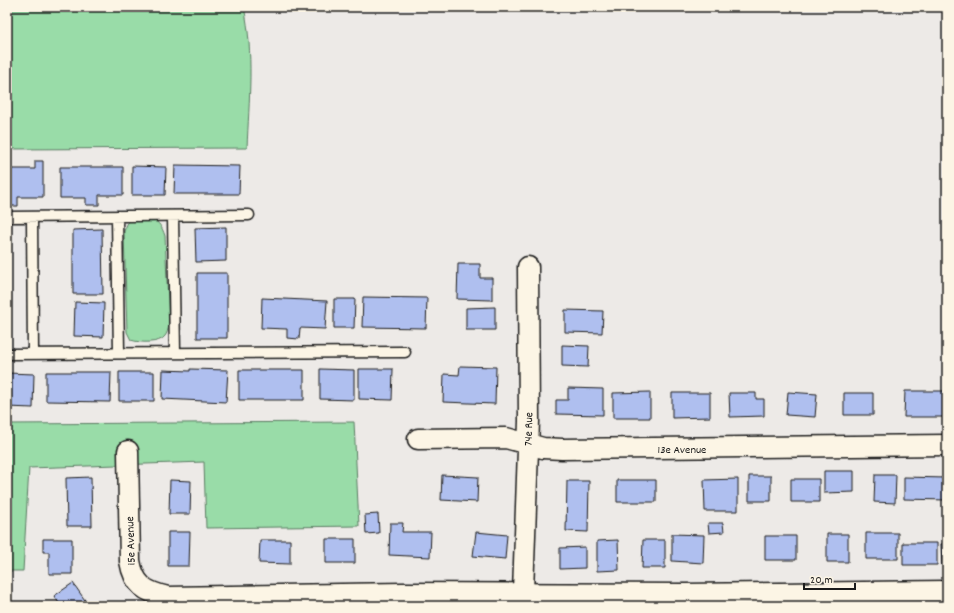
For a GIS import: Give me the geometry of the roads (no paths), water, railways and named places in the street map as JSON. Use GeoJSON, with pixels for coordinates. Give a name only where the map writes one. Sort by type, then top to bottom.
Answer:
{"type":"FeatureCollection","features":[{"type":"Feature","properties":{"kind":"street","name":"74e Rue"},"geometry":{"type":"LineString","coordinates":[[523,592],[528,444],[528,267]]}},
{"type":"Feature","properties":{"kind":"street","name":"13e Avenue"},"geometry":{"type":"LineString","coordinates":[[418,439],[506,438],[543,448],[562,449],[947,445]]}},
{"type":"Feature","properties":{"kind":"street","name":"15e Avenue"},"geometry":{"type":"LineString","coordinates":[[128,452],[130,561],[132,573],[136,582],[145,589],[155,594],[168,597],[440,600],[523,592],[685,594],[947,591]]}},
{"type":"Feature","properties":{"kind":"lane"},"geometry":{"type":"LineString","coordinates":[[7,217],[249,215]]}},
{"type":"Feature","properties":{"kind":"lane"},"geometry":{"type":"LineString","coordinates":[[117,216],[119,353]]}},
{"type":"Feature","properties":{"kind":"lane"},"geometry":{"type":"LineString","coordinates":[[173,216],[174,353]]}},
{"type":"Feature","properties":{"kind":"lane"},"geometry":{"type":"LineString","coordinates":[[32,217],[33,354]]}},
{"type":"Feature","properties":{"kind":"lane"},"geometry":{"type":"LineString","coordinates":[[7,354],[405,352]]}}]}
